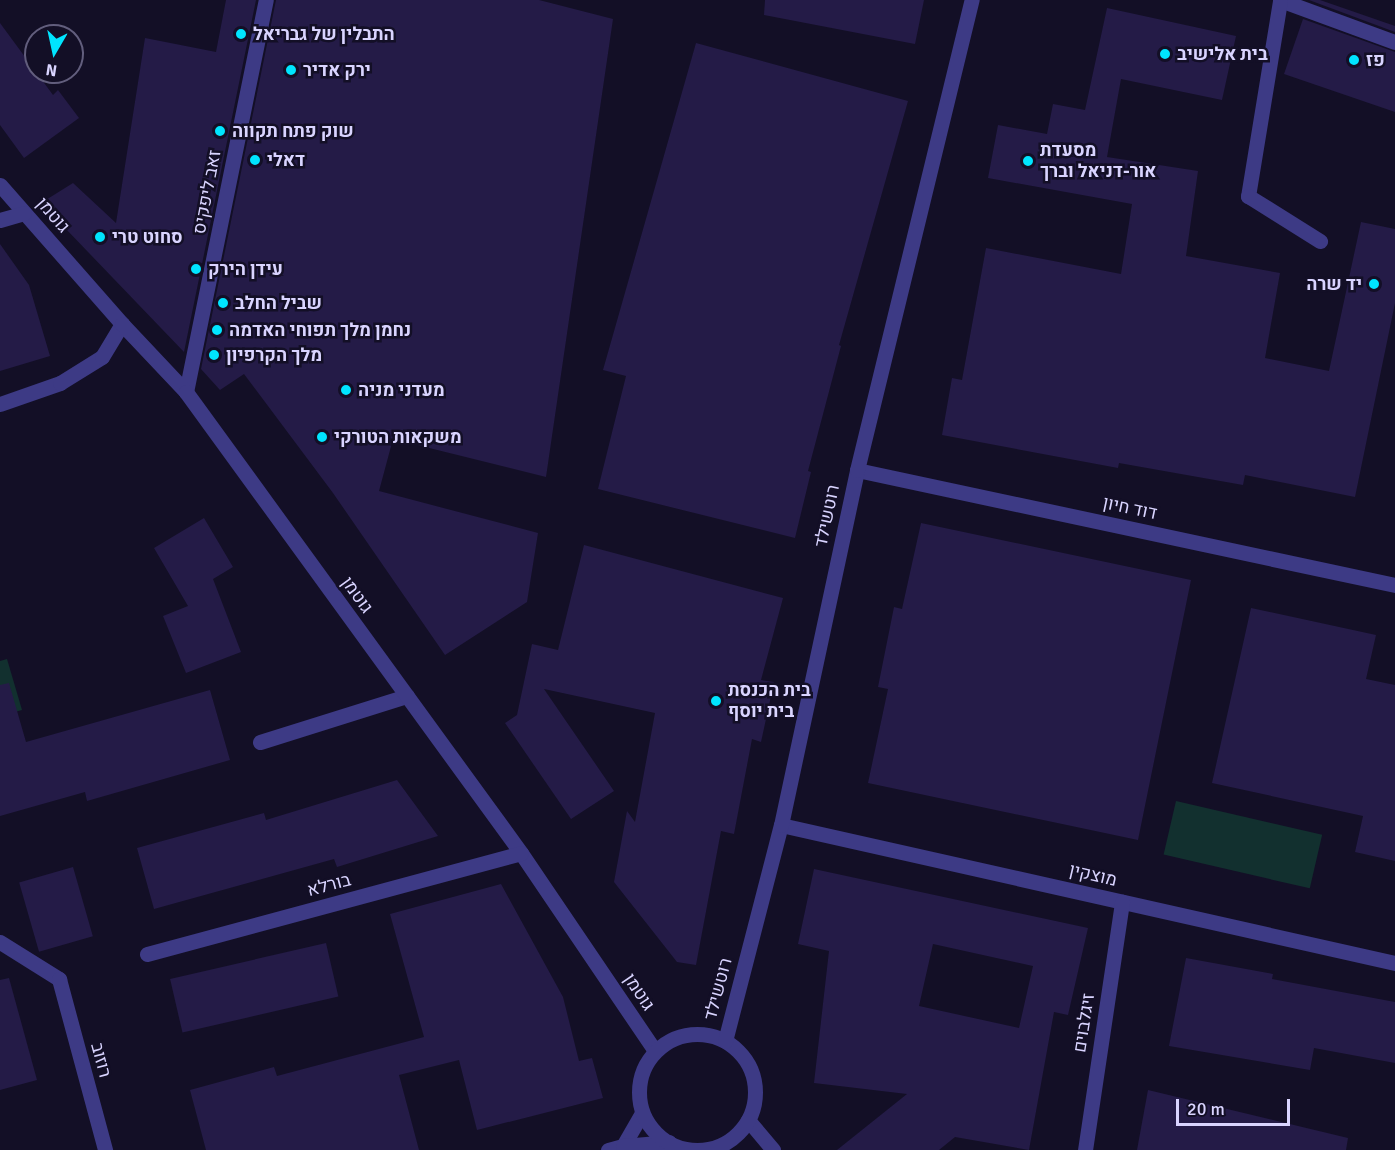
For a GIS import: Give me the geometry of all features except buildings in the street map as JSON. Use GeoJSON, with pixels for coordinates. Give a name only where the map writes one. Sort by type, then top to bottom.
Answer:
{"type":"FeatureCollection","features":[{"type":"Feature","properties":{"kind":"street","name":"זאב ליפקיס"},"geometry":{"type":"LineString","coordinates":[[186,392],[266,0]]}},
{"type":"Feature","properties":{"kind":"street","name":"רוטשילד"},"geometry":{"type":"LineString","coordinates":[[725,1041],[782,825],[857,470],[972,0]]}},
{"type":"Feature","properties":{"kind":"street"},"geometry":{"type":"LineString","coordinates":[[1320,241],[1248,196],[1280,0],[1395,42]]}},
{"type":"Feature","properties":{"kind":"street","name":"גוטמן"},"geometry":{"type":"LineString","coordinates":[[0,185],[122,324],[186,392],[521,853],[656,1051]]}},
{"type":"Feature","properties":{"kind":"street"},"geometry":{"type":"LineString","coordinates":[[0,220],[24,213]]}},
{"type":"Feature","properties":{"kind":"street"},"geometry":{"type":"LineString","coordinates":[[0,404],[60,383],[102,357],[122,324]]}},
{"type":"Feature","properties":{"kind":"street","name":"דוד חיון"},"geometry":{"type":"LineString","coordinates":[[857,470],[1395,585]]}},
{"type":"Feature","properties":{"kind":"street"},"geometry":{"type":"LineString","coordinates":[[260,742],[407,696]]}},
{"type":"Feature","properties":{"kind":"street","name":"מוצקין"},"geometry":{"type":"LineString","coordinates":[[782,825],[1395,963]]}},
{"type":"Feature","properties":{"kind":"street","name":"בורלא"},"geometry":{"type":"LineString","coordinates":[[147,954],[521,853]]}},
{"type":"Feature","properties":{"kind":"street","name":"זיגלבוים"},"geometry":{"type":"LineString","coordinates":[[1085,1150],[1122,902]]}},
{"type":"Feature","properties":{"kind":"street","name":"רוזוב"},"geometry":{"type":"LineString","coordinates":[[0,942],[59,979],[105,1150]]}},
{"type":"Feature","properties":{"kind":"street"},"geometry":{"type":"LineString","coordinates":[[616,1148],[673,1146],[706,1149],[720,1147],[741,1130],[748,1120],[754,1103],[754,1085],[750,1068],[740,1052],[725,1041],[707,1034],[689,1034],[670,1040],[645,1064],[639,1080],[638,1097],[642,1113],[650,1127],[673,1146]]}},
{"type":"Feature","properties":{"kind":"street"},"geometry":{"type":"LineString","coordinates":[[616,1148],[642,1113]]}},
{"type":"Feature","properties":{"kind":"street"},"geometry":{"type":"LineString","coordinates":[[748,1120],[772,1150]]}},
{"type":"Feature","properties":{"kind":"green space"},"geometry":{"type":"Polygon","coordinates":[[[7,659],[22,710],[0,716],[0,661],[7,659]]]}},
{"type":"Feature","properties":{"kind":"green space"},"geometry":{"type":"Polygon","coordinates":[[[1176,801],[1322,835],[1310,888],[1164,855],[1176,801]]]}},
{"type":"Feature","properties":{"kind":"place","name":"התבלין של גבריאל"},"geometry":{"type":"Point","coordinates":[241,34]}},
{"type":"Feature","properties":{"kind":"place","name":"בית אלישיב"},"geometry":{"type":"Point","coordinates":[1165,54]}},
{"type":"Feature","properties":{"kind":"place","name":"פז"},"geometry":{"type":"Point","coordinates":[1354,60]}},
{"type":"Feature","properties":{"kind":"place","name":"ירק אדיר"},"geometry":{"type":"Point","coordinates":[291,70]}},
{"type":"Feature","properties":{"kind":"place","name":"שוק פתח תקווה"},"geometry":{"type":"Point","coordinates":[220,131]}},
{"type":"Feature","properties":{"kind":"place","name":"דאלי"},"geometry":{"type":"Point","coordinates":[255,160]}},
{"type":"Feature","properties":{"kind":"place","name":"מסעדת אור-דניאל וברך"},"geometry":{"type":"Point","coordinates":[1028,161]}},
{"type":"Feature","properties":{"kind":"place","name":"סחוט טרי"},"geometry":{"type":"Point","coordinates":[100,237]}},
{"type":"Feature","properties":{"kind":"place","name":"עידן הירק"},"geometry":{"type":"Point","coordinates":[196,269]}},
{"type":"Feature","properties":{"kind":"place","name":"יד שרה"},"geometry":{"type":"Point","coordinates":[1374,284]}},
{"type":"Feature","properties":{"kind":"place","name":"שביל החלב"},"geometry":{"type":"Point","coordinates":[223,303]}},
{"type":"Feature","properties":{"kind":"place","name":"נחמן מלך תפוחי האדמה"},"geometry":{"type":"Point","coordinates":[217,330]}},
{"type":"Feature","properties":{"kind":"place","name":"מלך הקרפיון"},"geometry":{"type":"Point","coordinates":[214,355]}},
{"type":"Feature","properties":{"kind":"place","name":"מעדני מניה"},"geometry":{"type":"Point","coordinates":[346,390]}},
{"type":"Feature","properties":{"kind":"place","name":"משקאות הטורקי"},"geometry":{"type":"Point","coordinates":[322,437]}},
{"type":"Feature","properties":{"kind":"place","name":"בית הכנסת בית יוסף"},"geometry":{"type":"Point","coordinates":[716,701]}}]}
